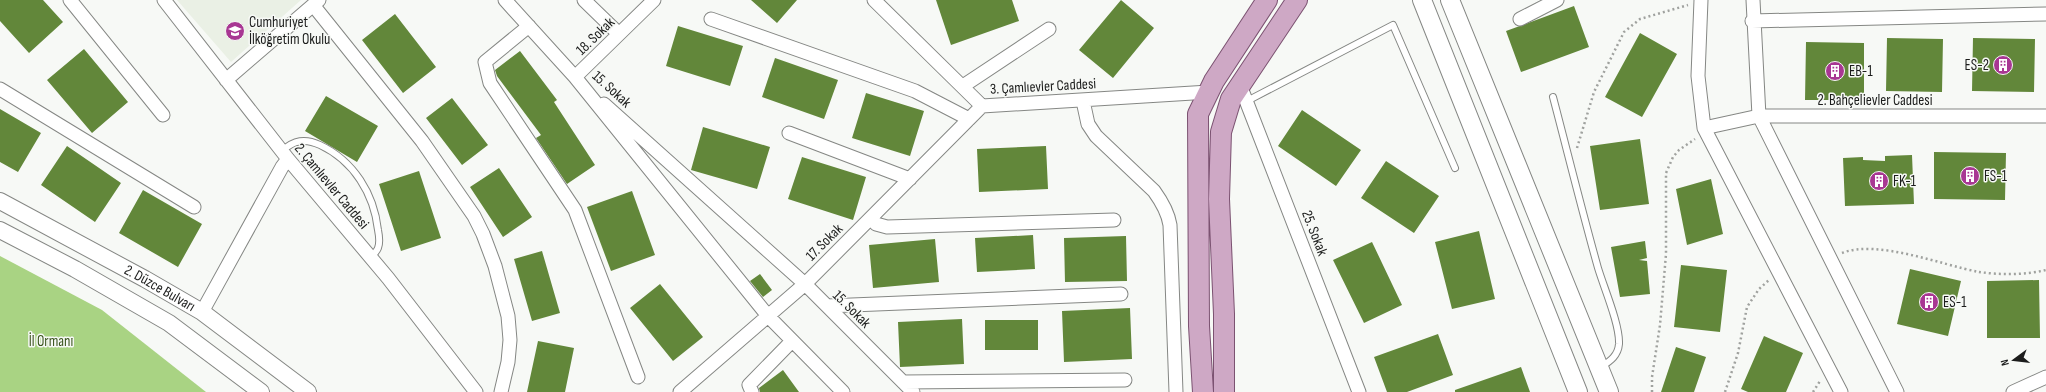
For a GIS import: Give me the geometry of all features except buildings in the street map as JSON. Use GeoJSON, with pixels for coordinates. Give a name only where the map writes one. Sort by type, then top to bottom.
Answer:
{"type":"FeatureCollection","features":[{"type":"Feature","properties":{"kind":"main road"},"geometry":{"type":"LineString","coordinates":[[1204,392],[1199,326],[1198,114],[1208,92],[1267,0]]}},
{"type":"Feature","properties":{"kind":"main road"},"geometry":{"type":"LineString","coordinates":[[1224,392],[1224,314],[1219,199],[1221,132],[1231,99],[1243,93],[1297,0]]}},
{"type":"Feature","properties":{"kind":"main road"},"geometry":{"type":"LineString","coordinates":[[1422,0],[1578,392]]}},
{"type":"Feature","properties":{"kind":"main road"},"geometry":{"type":"LineString","coordinates":[[1450,0],[1609,392]]}},
{"type":"Feature","properties":{"kind":"street"},"geometry":{"type":"LineString","coordinates":[[70,0],[163,115]]}},
{"type":"Feature","properties":{"kind":"street","name":"2. Çamlıevler Caddesi"},"geometry":{"type":"LineString","coordinates":[[164,0],[285,155],[371,258],[476,392]]}},
{"type":"Feature","properties":{"kind":"street"},"geometry":{"type":"LineString","coordinates":[[505,0],[575,77]]}},
{"type":"Feature","properties":{"kind":"street"},"geometry":{"type":"LineString","coordinates":[[584,0],[619,34]]}},
{"type":"Feature","properties":{"kind":"street","name":"18. Sokak"},"geometry":{"type":"LineString","coordinates":[[575,77],[654,0]]}},
{"type":"Feature","properties":{"kind":"street","name":"3. Çamlıevler Caddesi"},"geometry":{"type":"LineString","coordinates":[[874,0],[982,106],[1083,101],[1208,92]]}},
{"type":"Feature","properties":{"kind":"street"},"geometry":{"type":"LineString","coordinates":[[1520,19],[1556,0]]}},
{"type":"Feature","properties":{"kind":"street"},"geometry":{"type":"LineString","coordinates":[[1753,0],[1752,21],[1759,116],[1897,392]]}},
{"type":"Feature","properties":{"kind":"street"},"geometry":{"type":"LineString","coordinates":[[1701,1],[1698,76],[1706,130],[1841,392]]}},
{"type":"Feature","properties":{"kind":"street"},"geometry":{"type":"LineString","coordinates":[[226,80],[316,3],[422,142],[474,216],[483,234],[495,266],[508,316],[510,340],[508,362],[501,392]]}},
{"type":"Feature","properties":{"kind":"street"},"geometry":{"type":"LineString","coordinates":[[1752,21],[2046,14]]}},
{"type":"Feature","properties":{"kind":"street"},"geometry":{"type":"LineString","coordinates":[[711,19],[915,91],[969,119]]}},
{"type":"Feature","properties":{"kind":"street"},"geometry":{"type":"LineString","coordinates":[[529,26],[485,62],[490,83],[575,210],[638,377]]}},
{"type":"Feature","properties":{"kind":"street"},"geometry":{"type":"LineString","coordinates":[[963,86],[1049,29]]}},
{"type":"Feature","properties":{"kind":"street","name":"15. Sokak"},"geometry":{"type":"LineString","coordinates":[[575,77],[805,284],[912,392]]}},
{"type":"Feature","properties":{"kind":"street","name":"15. Sokak"},"geometry":{"type":"LineString","coordinates":[[575,77],[768,316],[843,392]]}},
{"type":"Feature","properties":{"kind":"street"},"geometry":{"type":"LineString","coordinates":[[0,89],[194,207]]}},
{"type":"Feature","properties":{"kind":"street","name":"25. Sokak"},"geometry":{"type":"LineString","coordinates":[[1243,93],[1359,392]]}},
{"type":"Feature","properties":{"kind":"street"},"geometry":{"type":"LineString","coordinates":[[1083,101],[1088,124],[1096,136],[1154,191],[1169,216],[1176,392]]}},
{"type":"Feature","properties":{"kind":"street","name":"17. Sokak"},"geometry":{"type":"LineString","coordinates":[[680,392],[805,284],[982,106]]}},
{"type":"Feature","properties":{"kind":"street","name":"2. Bahçelievler Caddesi"},"geometry":{"type":"LineString","coordinates":[[1706,130],[1759,116],[2046,116]]}},
{"type":"Feature","properties":{"kind":"street"},"geometry":{"type":"LineString","coordinates":[[789,133],[910,179]]}},
{"type":"Feature","properties":{"kind":"street"},"geometry":{"type":"LineString","coordinates":[[202,312],[282,167],[285,155]]}},
{"type":"Feature","properties":{"kind":"street","name":"2. Düzce Bulvarı"},"geometry":{"type":"LineString","coordinates":[[0,201],[146,279],[202,312],[308,392]]}},
{"type":"Feature","properties":{"kind":"street"},"geometry":{"type":"LineString","coordinates":[[870,218],[876,224],[887,227],[1114,220]]}},
{"type":"Feature","properties":{"kind":"street","name":"2. Düzce Bulvarı"},"geometry":{"type":"LineString","coordinates":[[0,230],[75,269],[169,323],[260,392]]}},
{"type":"Feature","properties":{"kind":"street"},"geometry":{"type":"LineString","coordinates":[[827,306],[1121,294]]}},
{"type":"Feature","properties":{"kind":"street"},"geometry":{"type":"LineString","coordinates":[[752,392],[749,385],[792,341]]}},
{"type":"Feature","properties":{"kind":"street"},"geometry":{"type":"LineString","coordinates":[[2013,392],[2046,377]]}},
{"type":"Feature","properties":{"kind":"street"},"geometry":{"type":"LineString","coordinates":[[903,382],[1125,380]]}},
{"type":"Feature","properties":{"kind":"lane"},"geometry":{"type":"LineString","coordinates":[[1243,93],[1393,25],[1455,168]]}},
{"type":"Feature","properties":{"kind":"lane"},"geometry":{"type":"LineString","coordinates":[[1553,97],[1619,339],[1619,346],[1613,359],[1600,368]]}},
{"type":"Feature","properties":{"kind":"lane"},"geometry":{"type":"LineString","coordinates":[[285,155],[293,142],[311,141],[335,154],[352,168],[370,198],[377,220],[378,248],[371,258]]}},
{"type":"Feature","properties":{"kind":"path"},"geometry":{"type":"LineString","coordinates":[[1570,161],[1575,154],[1582,134],[1594,92],[1624,32],[1640,18],[1701,1]]}},
{"type":"Feature","properties":{"kind":"path"},"geometry":{"type":"LineString","coordinates":[[1652,392],[1652,377],[1660,325],[1666,254],[1666,173],[1669,164],[1679,150],[1706,130]]}},
{"type":"Feature","properties":{"kind":"path"},"geometry":{"type":"LineString","coordinates":[[1830,258],[1844,252],[1866,249],[1884,250],[1980,272],[2012,274],[2046,270]]}},
{"type":"Feature","properties":{"kind":"path"},"geometry":{"type":"LineString","coordinates":[[1725,392],[1738,353],[1747,307],[1759,289],[1779,273]]}},
{"type":"Feature","properties":{"kind":"shaded area","name":"Cumhuriyet İlköğretim Okulu"},"geometry":{"type":"Polygon","coordinates":[[[177,0],[301,0],[231,62],[177,0]]]}},
{"type":"Feature","properties":{"kind":"green space","name":"İl Ormanı"},"geometry":{"type":"Polygon","coordinates":[[[0,256],[102,310],[206,392],[0,392],[0,256]]]}},
{"type":"Feature","properties":{"kind":"place","name":"Cumhuriyet İlköğretim Okulu"},"geometry":{"type":"Point","coordinates":[235,31]}},
{"type":"Feature","properties":{"kind":"place","name":"ES-2"},"geometry":{"type":"Point","coordinates":[2003,65]}},
{"type":"Feature","properties":{"kind":"place","name":"EB-1"},"geometry":{"type":"Point","coordinates":[1835,71]}},
{"type":"Feature","properties":{"kind":"place","name":"FS-1"},"geometry":{"type":"Point","coordinates":[1970,176]}},
{"type":"Feature","properties":{"kind":"place","name":"FK-1"},"geometry":{"type":"Point","coordinates":[1879,181]}},
{"type":"Feature","properties":{"kind":"place","name":"ES-1"},"geometry":{"type":"Point","coordinates":[1929,302]}}]}
